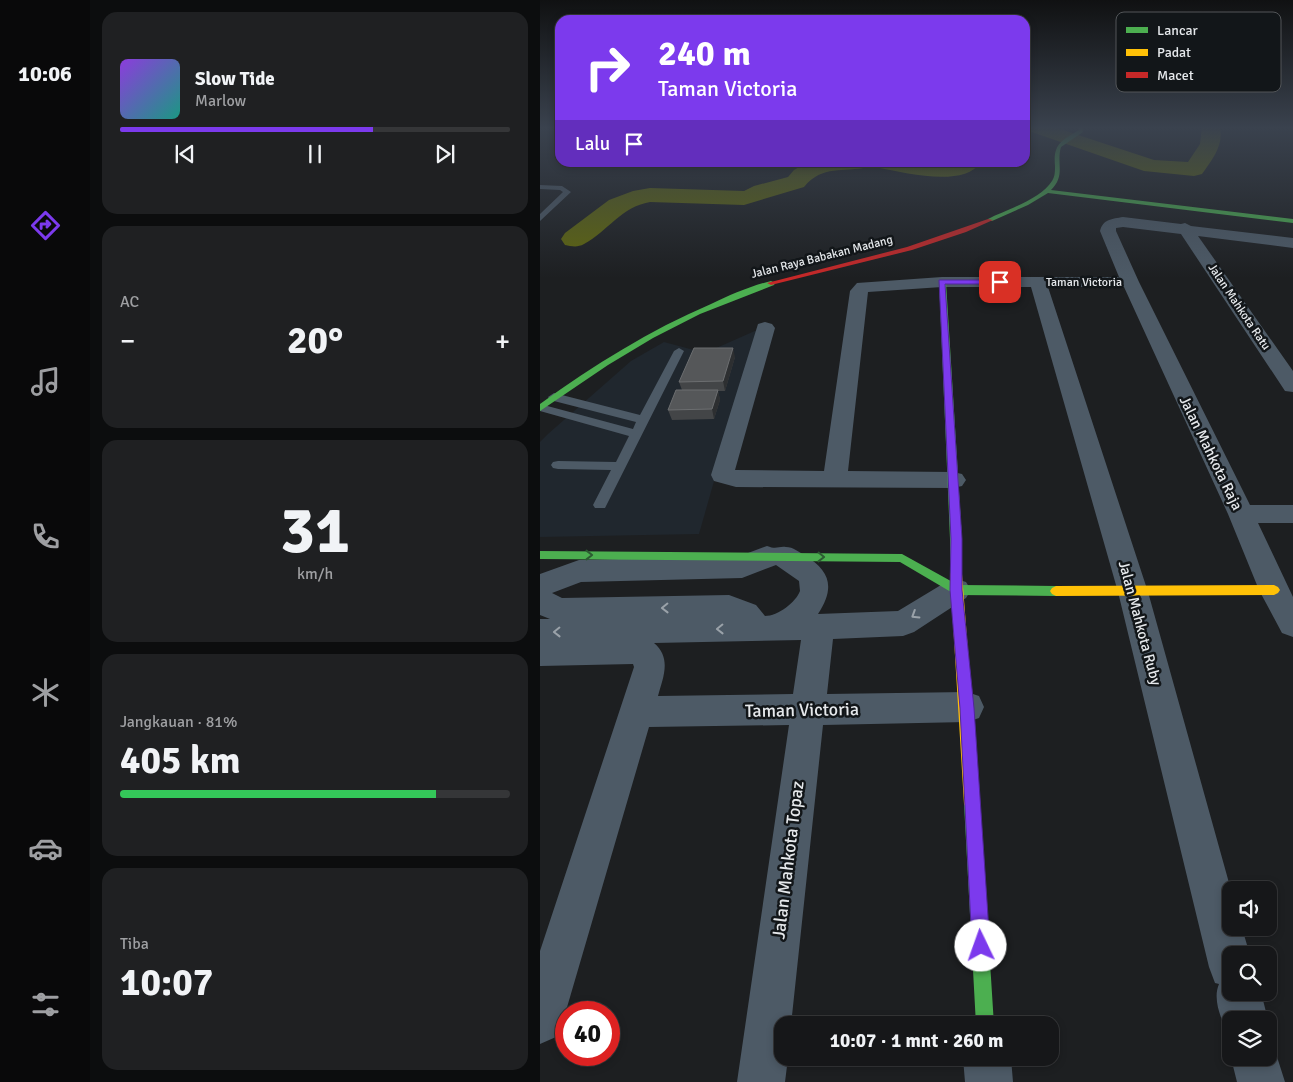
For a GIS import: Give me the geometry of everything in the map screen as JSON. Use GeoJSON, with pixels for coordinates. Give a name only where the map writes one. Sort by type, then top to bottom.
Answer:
{"type":"FeatureCollection","features":[{"type":"Feature","properties":{"kind":"street","name":"Jalan Raya Babakan Madang"},"geometry":{"type":"LineString","coordinates":[[541,407],[584,375],[633,346],[700,311],[751,289],[898,252],[952,235],[1011,212],[1033,201],[1046,191],[1056,181],[1057,177]]}},
{"type":"Feature","properties":{"kind":"street"},"geometry":{"type":"LineString","coordinates":[[1046,191],[1293,221]]}},
{"type":"Feature","properties":{"kind":"street","name":"Taman Victoria"},"geometry":{"type":"LineString","coordinates":[[835,479],[859,291],[871,285],[942,282],[1130,282],[1108,231],[1109,226],[1114,223],[1123,222],[1185,228],[1286,242]]}},
{"type":"Feature","properties":{"kind":"street","name":"Jalan Mahkota Ratu"},"geometry":{"type":"LineString","coordinates":[[1185,228],[1293,386]]}},
{"type":"Feature","properties":{"kind":"street"},"geometry":{"type":"LineString","coordinates":[[1286,242],[1293,256]]}},
{"type":"Feature","properties":{"kind":"street"},"geometry":{"type":"LineString","coordinates":[[942,282],[953,480],[956,590],[967,708],[985,1016]]}},
{"type":"Feature","properties":{"kind":"street","name":"Jalan Mahkota Ruby"},"geometry":{"type":"LineString","coordinates":[[1038,282],[1133,592],[1226,946]]}},
{"type":"Feature","properties":{"kind":"street","name":"Jalan Mahkota Raja"},"geometry":{"type":"LineString","coordinates":[[1130,282],[1241,514],[1274,590],[1293,624]]}},
{"type":"Feature","properties":{"kind":"street"},"geometry":{"type":"LineString","coordinates":[[765,328],[723,475],[736,479],[953,480]]}},
{"type":"Feature","properties":{"kind":"street"},"geometry":{"type":"LineString","coordinates":[[1241,514],[1293,514]]}},
{"type":"Feature","properties":{"kind":"street"},"geometry":{"type":"LineString","coordinates":[[540,555],[902,558],[956,590],[1133,592],[1274,590]]}},
{"type":"Feature","properties":{"kind":"street"},"geometry":{"type":"LineString","coordinates":[[540,586],[579,571],[742,567],[777,557],[808,573],[814,586],[814,592],[809,605],[804,611],[768,628]]}},
{"type":"Feature","properties":{"kind":"street"},"geometry":{"type":"LineString","coordinates":[[540,632],[768,628],[903,623],[956,590]]}},
{"type":"Feature","properties":{"kind":"street"},"geometry":{"type":"LineString","coordinates":[[540,601],[558,610],[729,607],[768,628]]}},
{"type":"Feature","properties":{"kind":"street","name":"Jalan Mahkota Topaz"},"geometry":{"type":"LineString","coordinates":[[761,1082],[817,638]]}},
{"type":"Feature","properties":{"kind":"street"},"geometry":{"type":"LineString","coordinates":[[540,653],[638,650],[646,653],[650,660],[650,667],[637,712],[540,1021]]}},
{"type":"Feature","properties":{"kind":"street","name":"Taman Victoria"},"geometry":{"type":"LineString","coordinates":[[637,712],[967,708]]}},
{"type":"Feature","properties":{"kind":"street"},"geometry":{"type":"LineString","coordinates":[[988,1066],[989,1082]]}},
{"type":"Feature","properties":{"kind":"street"},"geometry":{"type":"LineString","coordinates":[[1257,1066],[1261,1082]]}},
{"type":"Feature","properties":{"kind":"lane"},"geometry":{"type":"LineString","coordinates":[[540,187],[562,188],[567,192],[540,219]]}},
{"type":"Feature","properties":{"kind":"lane"},"geometry":{"type":"LineString","coordinates":[[600,506],[635,434],[679,351]]}},
{"type":"Feature","properties":{"kind":"lane"},"geometry":{"type":"LineString","coordinates":[[554,397],[643,420]]}},
{"type":"Feature","properties":{"kind":"lane"},"geometry":{"type":"LineString","coordinates":[[541,407],[635,434]]}},
{"type":"Feature","properties":{"kind":"lane"},"geometry":{"type":"LineString","coordinates":[[558,465],[621,466]]}},
{"type":"Feature","properties":{"kind":"shaded area"},"geometry":{"type":"Polygon","coordinates":[[[757,330],[699,534],[540,537],[540,442],[548,434],[631,361],[664,342],[705,353],[757,330]]]}},
{"type":"Feature","properties":{"kind":"building"},"geometry":{"type":"Polygon","coordinates":[[[694,348],[733,348],[723,381],[679,382],[694,348]]]}},
{"type":"Feature","properties":{"kind":"building"},"geometry":{"type":"Polygon","coordinates":[[[676,390],[718,390],[712,409],[668,410],[676,390]]]}},
{"type":"Feature","properties":{"kind":"waterway"},"geometry":{"type":"LineString","coordinates":[[574,239],[618,205],[633,198],[650,195],[744,198],[796,182],[800,177]]}},
{"type":"Feature","properties":{"kind":"traffic: fast"},"geometry":{"type":"LineString","coordinates":[[990,220],[1036,198],[1052,186],[1057,177]]}},
{"type":"Feature","properties":{"kind":"traffic: fast"},"geometry":{"type":"LineString","coordinates":[[1047,191],[1293,221]]}},
{"type":"Feature","properties":{"kind":"traffic: fast"},"geometry":{"type":"LineString","coordinates":[[942,282],[956,539],[956,574]]}},
{"type":"Feature","properties":{"kind":"traffic: fast"},"geometry":{"type":"LineString","coordinates":[[540,408],[605,363],[650,336],[697,313],[771,283]]}},
{"type":"Feature","properties":{"kind":"traffic: fast"},"geometry":{"type":"LineString","coordinates":[[540,555],[902,558],[956,590],[1056,591]]}},
{"type":"Feature","properties":{"kind":"traffic: fast"},"geometry":{"type":"LineString","coordinates":[[972,804],[984,1016]]}},
{"type":"Feature","properties":{"kind":"traffic: slow"},"geometry":{"type":"LineString","coordinates":[[956,574],[972,804]]}},
{"type":"Feature","properties":{"kind":"traffic: slow"},"geometry":{"type":"LineString","coordinates":[[1056,591],[1274,590]]}},
{"type":"Feature","properties":{"kind":"traffic: jam"},"geometry":{"type":"LineString","coordinates":[[771,283],[937,240],[990,220]]}},
{"type":"Feature","properties":{"kind":"route"},"geometry":{"type":"LineString","coordinates":[[981,946],[967,708],[956,590],[956,539],[942,282],[1000,282]]}}]}
